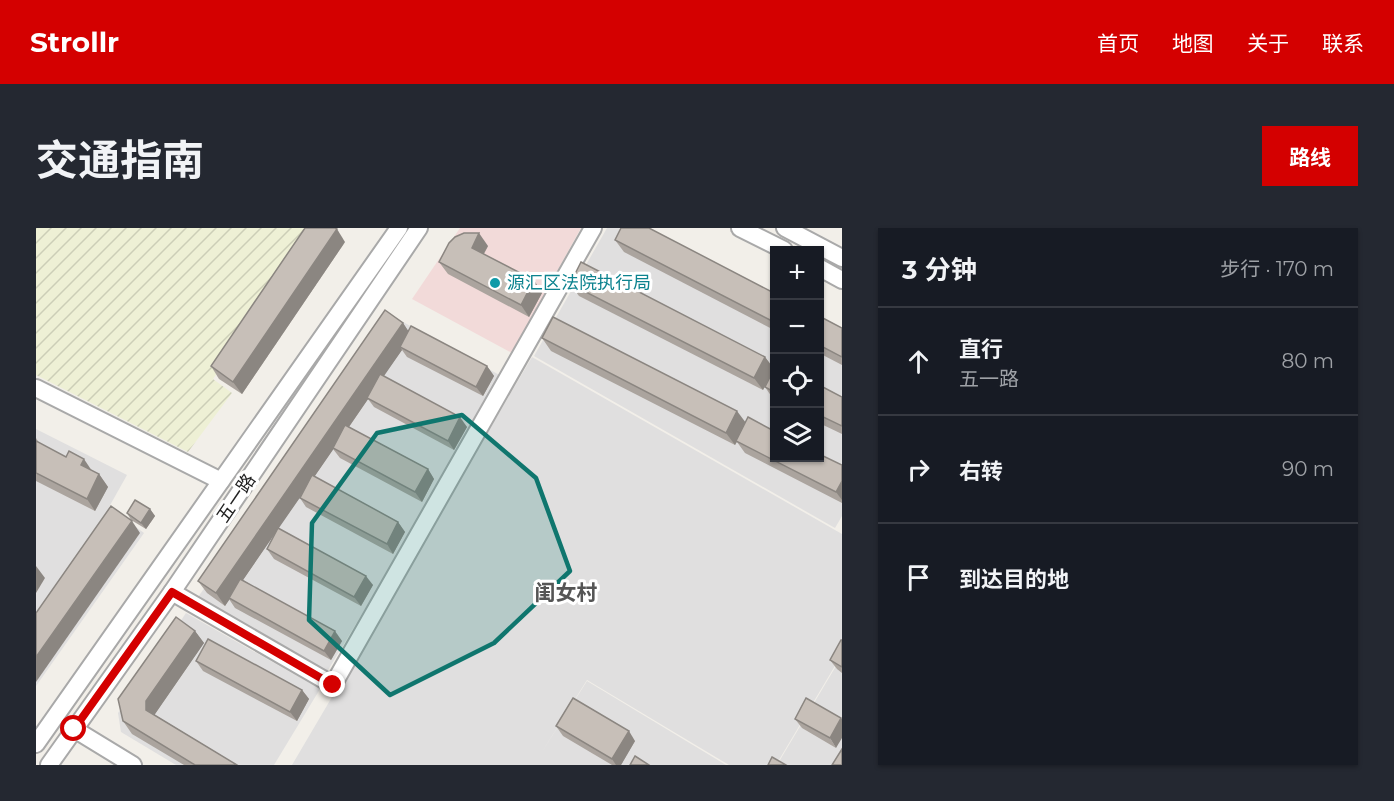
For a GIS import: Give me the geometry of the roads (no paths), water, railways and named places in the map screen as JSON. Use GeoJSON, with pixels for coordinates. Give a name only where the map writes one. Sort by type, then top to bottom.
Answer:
{"type":"FeatureCollection","features":[{"type":"Feature","properties":{"kind":"street","name":"五一路"},"geometry":{"type":"LineString","coordinates":[[36,744],[399,228]]}},
{"type":"Feature","properties":{"kind":"street","name":"五一路"},"geometry":{"type":"LineString","coordinates":[[48,765],[172,592],[419,228]]}},
{"type":"Feature","properties":{"kind":"street"},"geometry":{"type":"LineString","coordinates":[[172,592],[333,685],[593,228]]}},
{"type":"Feature","properties":{"kind":"street"},"geometry":{"type":"LineString","coordinates":[[741,228],[776,246]]}},
{"type":"Feature","properties":{"kind":"street"},"geometry":{"type":"LineString","coordinates":[[785,228],[842,258]]}},
{"type":"Feature","properties":{"kind":"street"},"geometry":{"type":"LineString","coordinates":[[824,269],[840,273]]}},
{"type":"Feature","properties":{"kind":"street"},"geometry":{"type":"LineString","coordinates":[[36,388],[221,481]]}},
{"type":"Feature","properties":{"kind":"street"},"geometry":{"type":"LineString","coordinates":[[66,700],[85,713]]}},
{"type":"Feature","properties":{"kind":"street"},"geometry":{"type":"LineString","coordinates":[[74,729],[134,765]]}},
{"type":"Feature","properties":{"kind":"place","name":"源汇区法院执行局"},"geometry":{"type":"Point","coordinates":[495,283]}},
{"type":"Feature","properties":{"kind":"district","name":"闺女村"},"geometry":{"type":"Point","coordinates":[566,593]}}]}
